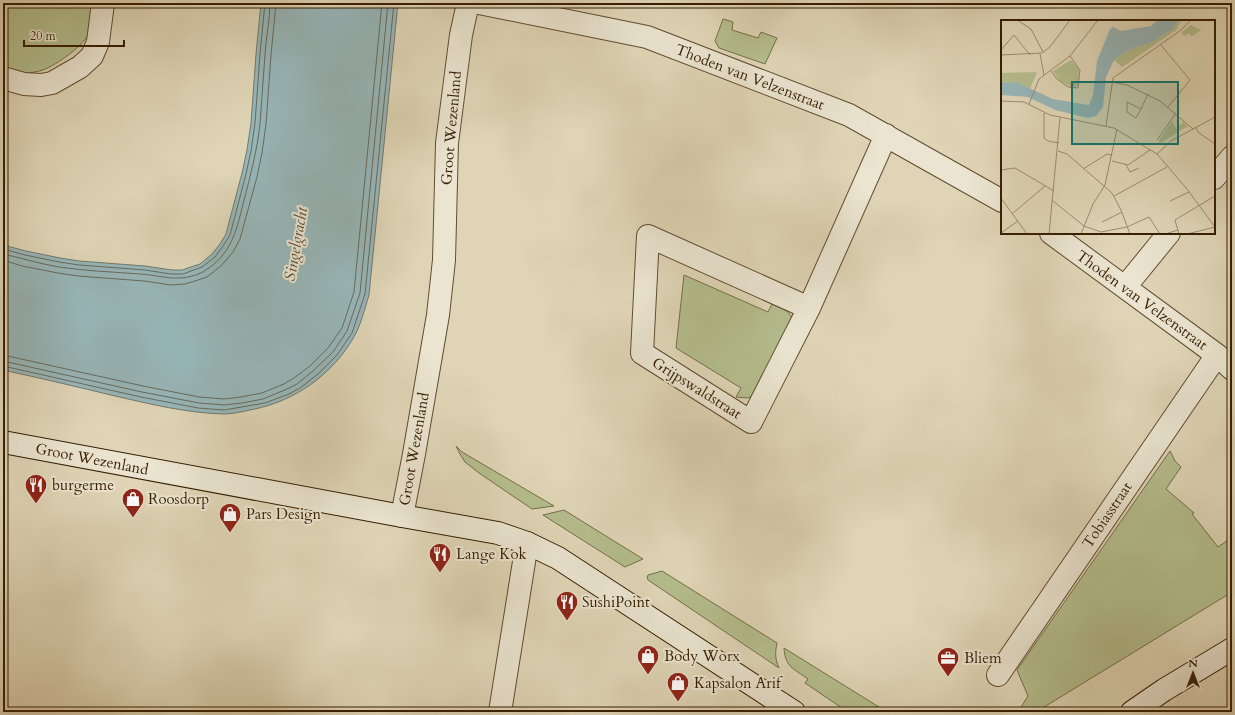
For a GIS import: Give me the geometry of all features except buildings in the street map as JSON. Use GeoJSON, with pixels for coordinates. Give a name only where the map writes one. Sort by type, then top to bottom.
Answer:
{"type":"FeatureCollection","features":[{"type":"Feature","properties":{"kind":"street"},"geometry":{"type":"LineString","coordinates":[[3,78],[24,84],[41,85],[52,83],[80,67],[92,56],[98,42],[103,3]]}},
{"type":"Feature","properties":{"kind":"street","name":"Groot Wezenland"},"geometry":{"type":"LineString","coordinates":[[3,442],[402,516],[438,315],[444,260],[447,143],[461,35],[468,3]]}},
{"type":"Feature","properties":{"kind":"street","name":"Thoden van Velzenstraat"},"geometry":{"type":"LineString","coordinates":[[480,3],[647,37],[849,115],[1001,200]]}},
{"type":"Feature","properties":{"kind":"street","name":"Grijpswaldstraat"},"geometry":{"type":"LineString","coordinates":[[809,308],[648,236],[642,353],[751,422],[809,308],[886,135]]}},
{"type":"Feature","properties":{"kind":"street"},"geometry":{"type":"LineString","coordinates":[[1215,177],[1232,157]]}},
{"type":"Feature","properties":{"kind":"street","name":"Thoden van Velzenstraat"},"geometry":{"type":"LineString","coordinates":[[1052,234],[1224,362]]}},
{"type":"Feature","properties":{"kind":"street"},"geometry":{"type":"LineString","coordinates":[[1125,287],[1168,234]]}},
{"type":"Feature","properties":{"kind":"street","name":"Tobiasstraat"},"geometry":{"type":"LineString","coordinates":[[998,674],[1224,362]]}},
{"type":"Feature","properties":{"kind":"street"},"geometry":{"type":"LineString","coordinates":[[402,516],[498,533],[527,543],[558,558],[794,712]]}},
{"type":"Feature","properties":{"kind":"street"},"geometry":{"type":"LineString","coordinates":[[500,712],[527,543]]}},
{"type":"Feature","properties":{"kind":"street"},"geometry":{"type":"LineString","coordinates":[[1132,712],[1164,690],[1232,649]]}},
{"type":"Feature","properties":{"kind":"green space"},"geometry":{"type":"Polygon","coordinates":[[[3,3],[95,3],[91,28],[87,37],[82,43],[63,59],[49,67],[31,73],[24,73],[3,68],[3,3]]]}},
{"type":"Feature","properties":{"kind":"green space"},"geometry":{"type":"Polygon","coordinates":[[[723,19],[733,22],[732,30],[758,38],[761,32],[777,38],[765,64],[719,48],[715,41],[723,19]]]}},
{"type":"Feature","properties":{"kind":"green space"},"geometry":{"type":"Polygon","coordinates":[[[684,275],[768,312],[772,304],[791,315],[792,318],[754,396],[747,398],[736,397],[741,388],[676,348],[684,275]]]}},
{"type":"Feature","properties":{"kind":"green space"},"geometry":{"type":"Polygon","coordinates":[[[456,446],[462,452],[554,506],[532,509],[465,462],[456,446]]]}},
{"type":"Feature","properties":{"kind":"green space"},"geometry":{"type":"Polygon","coordinates":[[[1170,451],[1175,461],[1181,467],[1166,489],[1194,513],[1192,514],[1218,547],[1232,537],[1232,592],[1036,712],[1018,712],[1028,696],[1017,670],[1170,451]]]}},
{"type":"Feature","properties":{"kind":"green space"},"geometry":{"type":"Polygon","coordinates":[[[564,510],[643,559],[625,567],[543,515],[564,510]]]}},
{"type":"Feature","properties":{"kind":"green space"},"geometry":{"type":"Polygon","coordinates":[[[662,571],[777,643],[776,656],[779,668],[648,580],[648,575],[662,571]]]}},
{"type":"Feature","properties":{"kind":"green space"},"geometry":{"type":"Polygon","coordinates":[[[784,648],[887,712],[848,712],[805,683],[808,679],[788,664],[784,648]]]}},
{"type":"Feature","properties":{"kind":"water","name":"Singelgracht"},"geometry":{"type":"Polygon","coordinates":[[[261,3],[398,3],[369,295],[357,331],[346,349],[324,374],[297,393],[282,401],[266,406],[226,414],[169,408],[3,370],[3,245],[79,261],[182,270],[200,264],[212,254],[220,244],[226,234],[247,150],[251,123],[261,3]]]}},
{"type":"Feature","properties":{"kind":"place","name":"burgerme"},"geometry":{"type":"Point","coordinates":[36,504]}},
{"type":"Feature","properties":{"kind":"place","name":"Roosdorp"},"geometry":{"type":"Point","coordinates":[133,518]}},
{"type":"Feature","properties":{"kind":"place","name":"Pars Design"},"geometry":{"type":"Point","coordinates":[230,534]}},
{"type":"Feature","properties":{"kind":"place","name":"Lange Kok"},"geometry":{"type":"Point","coordinates":[440,574]}},
{"type":"Feature","properties":{"kind":"place","name":"SushiPoint"},"geometry":{"type":"Point","coordinates":[567,622]}},
{"type":"Feature","properties":{"kind":"place","name":"Body Worx"},"geometry":{"type":"Point","coordinates":[648,676]}},
{"type":"Feature","properties":{"kind":"place","name":"Bliem"},"geometry":{"type":"Point","coordinates":[948,678]}},
{"type":"Feature","properties":{"kind":"place","name":"Kapsalon Arif"},"geometry":{"type":"Point","coordinates":[678,702]}}]}
